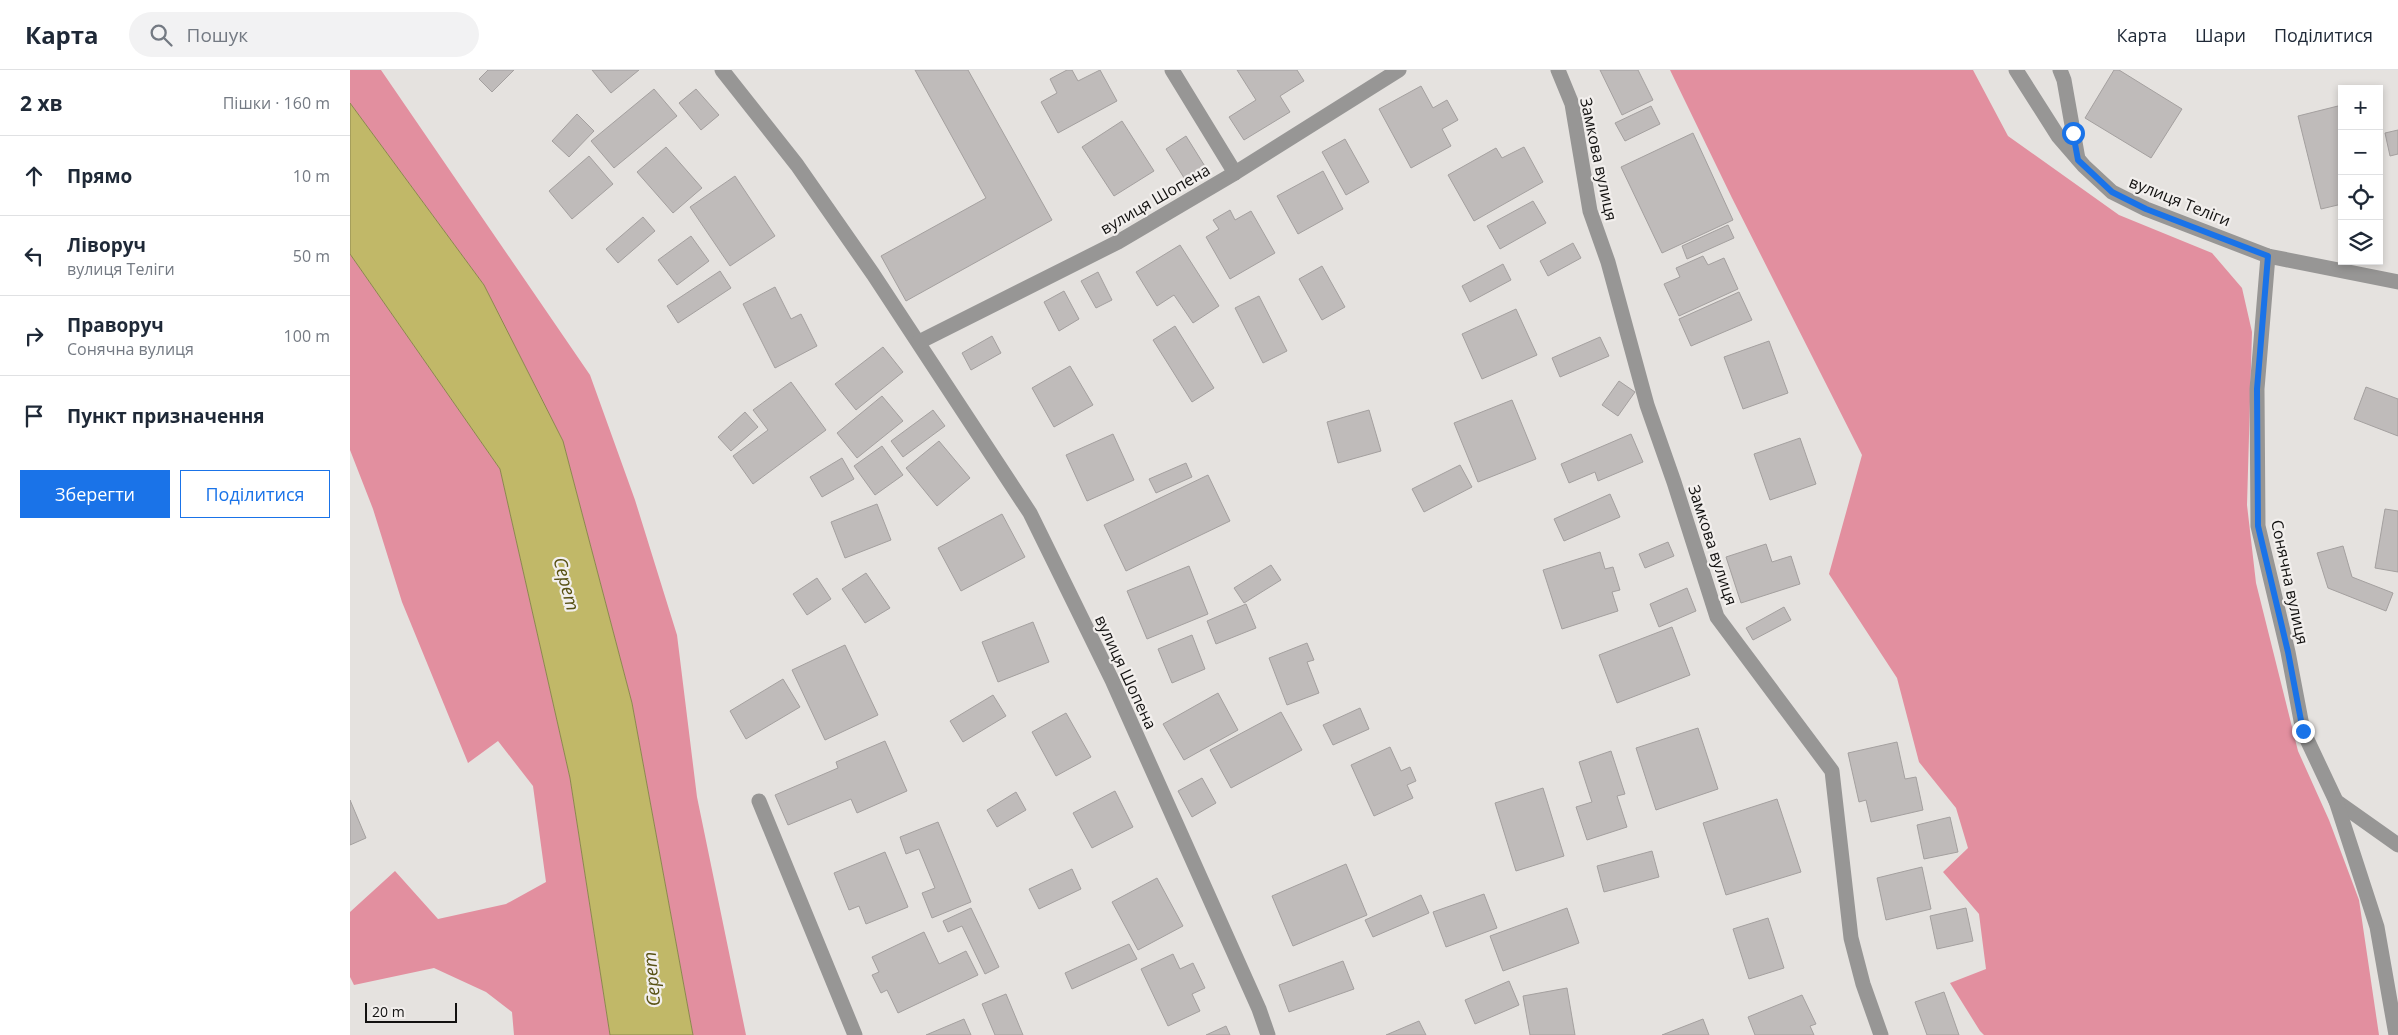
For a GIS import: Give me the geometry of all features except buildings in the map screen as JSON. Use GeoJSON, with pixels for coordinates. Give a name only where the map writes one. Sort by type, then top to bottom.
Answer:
{"type":"FeatureCollection","features":[{"type":"Feature","properties":{"kind":"street","name":"вулиця Шопена"},"geometry":{"type":"LineString","coordinates":[[722,70],[797,165],[919,342],[1030,513],[1112,680],[1255,1000],[1268,1035]]}},
{"type":"Feature","properties":{"kind":"street"},"geometry":{"type":"LineString","coordinates":[[1172,70],[1235,173]]}},
{"type":"Feature","properties":{"kind":"street","name":"вулиця Шопена"},"geometry":{"type":"LineString","coordinates":[[919,342],[1118,242],[1235,173],[1399,70]]}},
{"type":"Feature","properties":{"kind":"street","name":"Замкова вулиця"},"geometry":{"type":"LineString","coordinates":[[1558,70],[1572,104],[1590,211],[1608,262],[1647,405],[1674,482],[1716,617],[1832,771],[1851,938],[1863,984],[1881,1035]]}},
{"type":"Feature","properties":{"kind":"street","name":"вулиця Теліги"},"geometry":{"type":"LineString","coordinates":[[2016,70],[2058,136],[2078,160],[2112,192],[2146,209],[2268,256]]}},
{"type":"Feature","properties":{"kind":"street"},"geometry":{"type":"LineString","coordinates":[[2060,70],[2064,80],[2078,160]]}},
{"type":"Feature","properties":{"kind":"street"},"geometry":{"type":"LineString","coordinates":[[2268,256],[2398,282]]}},
{"type":"Feature","properties":{"kind":"street","name":"Сонячна вулиця"},"geometry":{"type":"LineString","coordinates":[[2268,256],[2257,389],[2258,526],[2288,652],[2303,731],[2336,801],[2398,845]]}},
{"type":"Feature","properties":{"kind":"street"},"geometry":{"type":"LineString","coordinates":[[759,801],[855,1035]]}},
{"type":"Feature","properties":{"kind":"street"},"geometry":{"type":"LineString","coordinates":[[2336,801],[2376,927],[2396,1035]]}},
{"type":"Feature","properties":{"kind":"shaded area"},"geometry":{"type":"Polygon","coordinates":[[[350,70],[381,70],[590,375],[635,500],[677,635],[697,797],[746,1035],[693,1035],[632,703],[563,441],[484,285],[350,103],[350,70]]]}},
{"type":"Feature","properties":{"kind":"shaded area"},"geometry":{"type":"Polygon","coordinates":[[[1670,70],[1973,70],[2008,136],[2119,215],[2212,253],[2242,288],[2252,332],[2247,505],[2256,583],[2298,751],[2329,820],[2359,900],[2379,1035],[1984,1035],[1980,1031],[1950,983],[1986,969],[1979,914],[1943,872],[1968,848],[1956,808],[1919,762],[1897,678],[1829,574],[1862,455],[1732,198],[1670,70]]]}},
{"type":"Feature","properties":{"kind":"shaded area"},"geometry":{"type":"Polygon","coordinates":[[[350,254],[500,469],[570,778],[610,1035],[514,1035],[512,1012],[486,992],[434,968],[354,985],[350,977],[350,912],[395,871],[438,919],[506,904],[546,882],[533,786],[498,741],[468,763],[402,602],[373,509],[350,450],[350,254]]]}},
{"type":"Feature","properties":{"kind":"water","name":"Серет"},"geometry":{"type":"Polygon","coordinates":[[[350,103],[484,285],[563,441],[632,703],[693,1035],[610,1035],[570,778],[500,469],[350,254],[350,103]]]}},
{"type":"Feature","properties":{"kind":"route"},"geometry":{"type":"LineString","coordinates":[[2073,133],[2078,160],[2112,192],[2146,209],[2268,256],[2257,389],[2258,526],[2288,652],[2303,731]]}}]}
